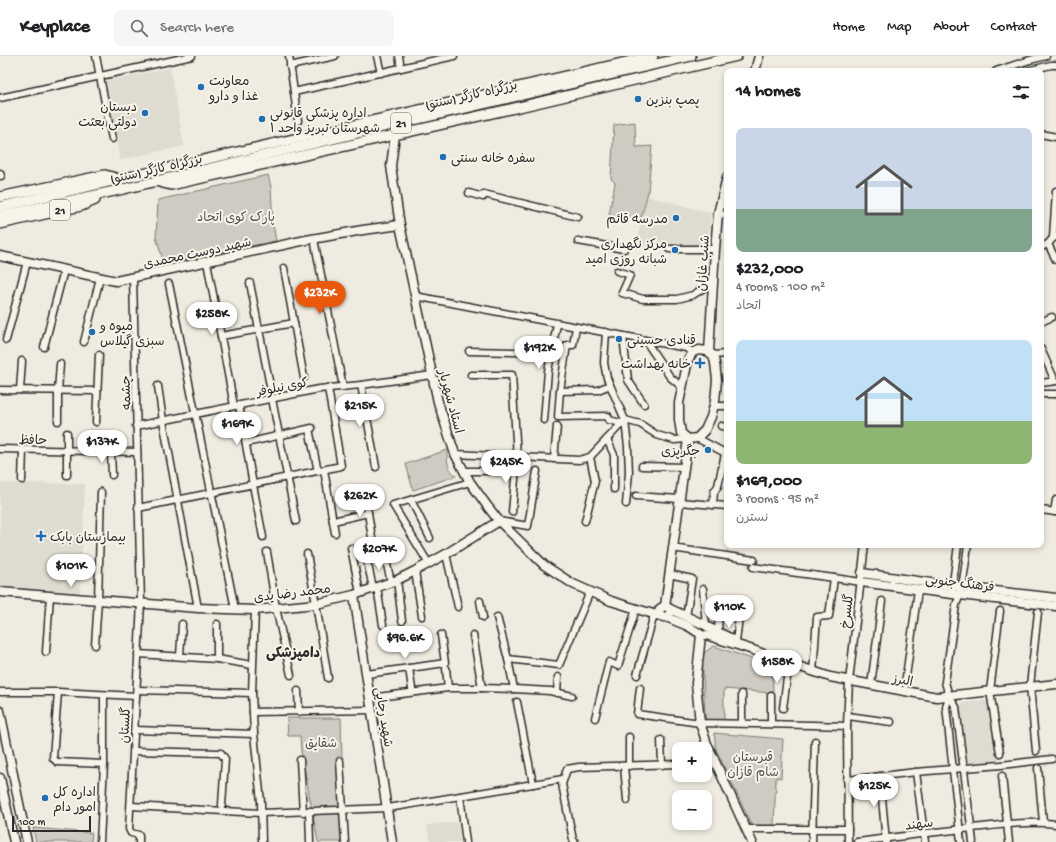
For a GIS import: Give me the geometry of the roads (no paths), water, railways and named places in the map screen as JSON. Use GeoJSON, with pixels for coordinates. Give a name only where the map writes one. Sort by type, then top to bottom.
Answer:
{"type":"FeatureCollection","features":[{"type":"Feature","properties":{"kind":"highway","name":"بزرگراه کارگر (سنتو)"},"geometry":{"type":"LineString","coordinates":[[0,207],[653,56]]}},
{"type":"Feature","properties":{"kind":"highway","name":"بزرگراه کارگر (سنتو)"},"geometry":{"type":"LineString","coordinates":[[0,216],[119,190],[691,56]]}},
{"type":"Feature","properties":{"kind":"highway"},"geometry":{"type":"LineString","coordinates":[[155,181],[172,185],[737,56]]}},
{"type":"Feature","properties":{"kind":"highway"},"geometry":{"type":"LineString","coordinates":[[631,70],[633,80]]}},
{"type":"Feature","properties":{"kind":"highway"},"geometry":{"type":"LineString","coordinates":[[0,197],[105,175],[120,180]]}},
{"type":"Feature","properties":{"kind":"highway","name":"21"},"geometry":{"type":"LineString","coordinates":[[0,224],[81,206],[119,190]]}},
{"type":"Feature","properties":{"kind":"main road"},"geometry":{"type":"LineString","coordinates":[[756,68],[759,56]]}},
{"type":"Feature","properties":{"kind":"main road","name":"استاد شهریار"},"geometry":{"type":"LineString","coordinates":[[395,135],[391,166],[400,225],[432,375],[438,402],[455,454],[470,482],[499,521],[544,565],[573,584],[611,601],[654,615],[665,611]]}},
{"type":"Feature","properties":{"kind":"main road","name":"شنب غازان"},"geometry":{"type":"LineString","coordinates":[[697,438],[705,430],[711,417],[717,380],[716,363],[711,354],[713,282],[718,214],[724,189]]}},
{"type":"Feature","properties":{"kind":"main road","name":"شهید دوست محمدی"},"geometry":{"type":"LineString","coordinates":[[0,256],[116,281],[314,239],[400,225]]}},
{"type":"Feature","properties":{"kind":"main road"},"geometry":{"type":"LineString","coordinates":[[697,438],[688,438],[681,433],[679,403],[688,360],[693,352],[707,350],[711,354]]}},
{"type":"Feature","properties":{"kind":"main road"},"geometry":{"type":"LineString","coordinates":[[665,611],[672,548],[688,438]]}},
{"type":"Feature","properties":{"kind":"main road","name":"محمد رضا یدی"},"geometry":{"type":"LineString","coordinates":[[0,592],[198,608],[255,610],[316,604],[357,594],[394,581],[429,564],[499,521]]}},
{"type":"Feature","properties":{"kind":"main road"},"geometry":{"type":"LineString","coordinates":[[862,573],[957,590],[1056,598]]}},
{"type":"Feature","properties":{"kind":"main road","name":"فرهنگ جنوبی"},"geometry":{"type":"LineString","coordinates":[[861,582],[918,590],[957,590],[1056,606]]}},
{"type":"Feature","properties":{"kind":"main road","name":"شهید رجایی"},"geometry":{"type":"LineString","coordinates":[[357,594],[370,698],[392,842]]}},
{"type":"Feature","properties":{"kind":"main road","name":"استاد شهریار"},"geometry":{"type":"LineString","coordinates":[[636,609],[665,611]]}},
{"type":"Feature","properties":{"kind":"main road","name":"البرز"},"geometry":{"type":"LineString","coordinates":[[665,611],[686,617],[704,631],[718,633],[750,649]]}},
{"type":"Feature","properties":{"kind":"main road","name":"البرز"},"geometry":{"type":"LineString","coordinates":[[665,611],[688,626],[813,672],[871,685],[937,697],[1056,684]]}},
{"type":"Feature","properties":{"kind":"main road"},"geometry":{"type":"LineString","coordinates":[[704,631],[699,648],[696,683],[700,722],[715,763],[752,842]]}},
{"type":"Feature","properties":{"kind":"main road"},"geometry":{"type":"LineString","coordinates":[[0,711],[27,842]]}},
{"type":"Feature","properties":{"kind":"main road"},"geometry":{"type":"LineString","coordinates":[[0,778],[2,796],[14,842]]}},
{"type":"Feature","properties":{"kind":"street"},"geometry":{"type":"LineString","coordinates":[[96,56],[112,139]]}},
{"type":"Feature","properties":{"kind":"street"},"geometry":{"type":"LineString","coordinates":[[0,98],[192,56]]}},
{"type":"Feature","properties":{"kind":"street"},"geometry":{"type":"LineString","coordinates":[[289,56],[298,121]]}},
{"type":"Feature","properties":{"kind":"street"},"geometry":{"type":"LineString","coordinates":[[290,66],[335,56]]}},
{"type":"Feature","properties":{"kind":"street"},"geometry":{"type":"LineString","coordinates":[[378,56],[381,73]]}},
{"type":"Feature","properties":{"kind":"street"},"geometry":{"type":"LineString","coordinates":[[399,56],[401,68]]}},
{"type":"Feature","properties":{"kind":"street"},"geometry":{"type":"LineString","coordinates":[[294,92],[454,56]]}},
{"type":"Feature","properties":{"kind":"street"},"geometry":{"type":"LineString","coordinates":[[1005,68],[1046,56]]}},
{"type":"Feature","properties":{"kind":"street"},"geometry":{"type":"LineString","coordinates":[[1039,68],[1056,65]]}},
{"type":"Feature","properties":{"kind":"street"},"geometry":{"type":"LineString","coordinates":[[1044,135],[1056,137]]}},
{"type":"Feature","properties":{"kind":"street"},"geometry":{"type":"LineString","coordinates":[[1044,246],[1048,244],[1054,237],[1056,191]]}},
{"type":"Feature","properties":{"kind":"street"},"geometry":{"type":"LineString","coordinates":[[470,193],[483,197],[484,194],[578,216]]}},
{"type":"Feature","properties":{"kind":"street"},"geometry":{"type":"LineString","coordinates":[[718,214],[724,215]]}},
{"type":"Feature","properties":{"kind":"street"},"geometry":{"type":"LineString","coordinates":[[314,239],[343,387]]}},
{"type":"Feature","properties":{"kind":"street"},"geometry":{"type":"LineString","coordinates":[[578,241],[624,249]]}},
{"type":"Feature","properties":{"kind":"street"},"geometry":{"type":"LineString","coordinates":[[1048,244],[1056,260]]}},
{"type":"Feature","properties":{"kind":"street"},"geometry":{"type":"LineString","coordinates":[[669,249],[715,249]]}},
{"type":"Feature","properties":{"kind":"street"},"geometry":{"type":"LineString","coordinates":[[6,340],[27,262]]}},
{"type":"Feature","properties":{"kind":"street"},"geometry":{"type":"LineString","coordinates":[[208,262],[221,336],[246,443],[252,485],[263,537]]}},
{"type":"Feature","properties":{"kind":"street"},"geometry":{"type":"LineString","coordinates":[[284,268],[304,378]]}},
{"type":"Feature","properties":{"kind":"street"},"geometry":{"type":"LineString","coordinates":[[44,347],[64,270]]}},
{"type":"Feature","properties":{"kind":"street"},"geometry":{"type":"LineString","coordinates":[[617,271],[630,275],[622,293],[643,299],[677,299],[693,296],[713,282]]}},
{"type":"Feature","properties":{"kind":"street"},"geometry":{"type":"LineString","coordinates":[[84,342],[100,278]]}},
{"type":"Feature","properties":{"kind":"street","name":"چشمه"},"geometry":{"type":"LineString","coordinates":[[133,278],[141,603]]}},
{"type":"Feature","properties":{"kind":"street"},"geometry":{"type":"LineString","coordinates":[[169,284],[235,609]]}},
{"type":"Feature","properties":{"kind":"street"},"geometry":{"type":"LineString","coordinates":[[250,284],[270,386]]}},
{"type":"Feature","properties":{"kind":"street"},"geometry":{"type":"LineString","coordinates":[[415,296],[686,348],[693,352]]}},
{"type":"Feature","properties":{"kind":"street"},"geometry":{"type":"LineString","coordinates":[[1044,321],[1052,317]]}},
{"type":"Feature","properties":{"kind":"street"},"geometry":{"type":"LineString","coordinates":[[221,336],[294,323]]}},
{"type":"Feature","properties":{"kind":"street"},"geometry":{"type":"LineString","coordinates":[[544,420],[548,371],[557,324]]}},
{"type":"Feature","properties":{"kind":"street"},"geometry":{"type":"LineString","coordinates":[[576,327],[573,345],[567,345],[560,391],[558,417],[608,416],[609,420],[640,424],[657,435],[674,440],[688,438]]}},
{"type":"Feature","properties":{"kind":"street"},"geometry":{"type":"LineString","coordinates":[[606,332],[604,364],[607,378],[623,422],[628,446],[629,473],[626,504]]}},
{"type":"Feature","properties":{"kind":"street"},"geometry":{"type":"LineString","coordinates":[[623,336],[628,380],[644,404]]}},
{"type":"Feature","properties":{"kind":"street"},"geometry":{"type":"LineString","coordinates":[[646,340],[670,377],[682,387]]}},
{"type":"Feature","properties":{"kind":"street"},"geometry":{"type":"LineString","coordinates":[[468,351],[552,353]]}},
{"type":"Feature","properties":{"kind":"street"},"geometry":{"type":"LineString","coordinates":[[711,354],[724,354]]}},
{"type":"Feature","properties":{"kind":"street"},"geometry":{"type":"LineString","coordinates":[[96,422],[100,355]]}},
{"type":"Feature","properties":{"kind":"street"},"geometry":{"type":"LineString","coordinates":[[1044,355],[1056,381],[1044,383]]}},
{"type":"Feature","properties":{"kind":"street"},"geometry":{"type":"LineString","coordinates":[[20,390],[22,361]]}},
{"type":"Feature","properties":{"kind":"street"},"geometry":{"type":"LineString","coordinates":[[58,421],[60,364]]}},
{"type":"Feature","properties":{"kind":"street","name":"کوی نیلوفر"},"geometry":{"type":"LineString","coordinates":[[136,426],[318,389],[361,385],[432,375]]}},
{"type":"Feature","properties":{"kind":"street"},"geometry":{"type":"LineString","coordinates":[[471,375],[512,375],[517,457],[512,512]]}},
{"type":"Feature","properties":{"kind":"street"},"geometry":{"type":"LineString","coordinates":[[361,385],[376,468]]}},
{"type":"Feature","properties":{"kind":"street"},"geometry":{"type":"LineString","coordinates":[[560,391],[598,390],[610,385]]}},
{"type":"Feature","properties":{"kind":"street"},"geometry":{"type":"LineString","coordinates":[[158,386],[163,421],[198,608]]}},
{"type":"Feature","properties":{"kind":"street"},"geometry":{"type":"LineString","coordinates":[[138,508],[341,466],[328,388]]}},
{"type":"Feature","properties":{"kind":"street"},"geometry":{"type":"LineString","coordinates":[[0,390],[97,391]]}},
{"type":"Feature","properties":{"kind":"street"},"geometry":{"type":"LineString","coordinates":[[1044,394],[1056,394]]}},
{"type":"Feature","properties":{"kind":"street"},"geometry":{"type":"LineString","coordinates":[[272,399],[296,521]]}},
{"type":"Feature","properties":{"kind":"street"},"geometry":{"type":"LineString","coordinates":[[713,406],[724,406]]}},
{"type":"Feature","properties":{"kind":"street"},"geometry":{"type":"LineString","coordinates":[[455,454],[579,460],[590,457],[623,422]]}},
{"type":"Feature","properties":{"kind":"street"},"geometry":{"type":"LineString","coordinates":[[554,459],[557,426]]}},
{"type":"Feature","properties":{"kind":"street"},"geometry":{"type":"LineString","coordinates":[[246,443],[310,429],[335,533]]}},
{"type":"Feature","properties":{"kind":"street"},"geometry":{"type":"LineString","coordinates":[[67,433],[67,475]]}},
{"type":"Feature","properties":{"kind":"street"},"geometry":{"type":"LineString","coordinates":[[697,438],[724,453]]}},
{"type":"Feature","properties":{"kind":"street"},"geometry":{"type":"LineString","coordinates":[[607,439],[614,455],[614,489]]}},
{"type":"Feature","properties":{"kind":"street","name":"حافظ"},"geometry":{"type":"LineString","coordinates":[[0,450],[137,452]]}},
{"type":"Feature","properties":{"kind":"street"},"geometry":{"type":"LineString","coordinates":[[22,450],[22,480]]}},
{"type":"Feature","properties":{"kind":"street"},"geometry":{"type":"LineString","coordinates":[[111,452],[112,475]]}},
{"type":"Feature","properties":{"kind":"street"},"geometry":{"type":"LineString","coordinates":[[585,521],[595,481],[590,457]]}},
{"type":"Feature","properties":{"kind":"street"},"geometry":{"type":"LineString","coordinates":[[713,505],[714,492],[718,486],[724,462]]}},
{"type":"Feature","properties":{"kind":"street"},"geometry":{"type":"LineString","coordinates":[[642,466],[684,467]]}},
{"type":"Feature","properties":{"kind":"street"},"geometry":{"type":"LineString","coordinates":[[464,471],[499,471]]}},
{"type":"Feature","properties":{"kind":"street"},"geometry":{"type":"LineString","coordinates":[[499,521],[528,526],[537,471]]}},
{"type":"Feature","properties":{"kind":"street"},"geometry":{"type":"LineString","coordinates":[[429,564],[393,505],[470,482]]}},
{"type":"Feature","properties":{"kind":"street"},"geometry":{"type":"LineString","coordinates":[[95,645],[98,600],[101,492]]}},
{"type":"Feature","properties":{"kind":"street"},"geometry":{"type":"LineString","coordinates":[[365,494],[372,538]]}},
{"type":"Feature","properties":{"kind":"street"},"geometry":{"type":"LineString","coordinates":[[636,496],[724,506]]}},
{"type":"Feature","properties":{"kind":"street"},"geometry":{"type":"LineString","coordinates":[[411,500],[430,538]]}},
{"type":"Feature","properties":{"kind":"street"},"geometry":{"type":"LineString","coordinates":[[1044,510],[1055,512],[1056,500]]}},
{"type":"Feature","properties":{"kind":"street"},"geometry":{"type":"LineString","coordinates":[[333,521],[368,513]]}},
{"type":"Feature","properties":{"kind":"street"},"geometry":{"type":"LineString","coordinates":[[351,548],[357,594]]}},
{"type":"Feature","properties":{"kind":"street"},"geometry":{"type":"LineString","coordinates":[[672,548],[754,560]]}},
{"type":"Feature","properties":{"kind":"street","name":"گلسرخ"},"geometry":{"type":"LineString","coordinates":[[848,842],[847,726],[849,680],[865,548]]}},
{"type":"Feature","properties":{"kind":"street"},"geometry":{"type":"LineString","coordinates":[[958,548],[956,605],[945,682],[956,707],[972,842]]}},
{"type":"Feature","properties":{"kind":"street"},"geometry":{"type":"LineString","coordinates":[[957,590],[967,548]]}},
{"type":"Feature","properties":{"kind":"street"},"geometry":{"type":"LineString","coordinates":[[267,552],[276,608],[291,675]]}},
{"type":"Feature","properties":{"kind":"street"},"geometry":{"type":"LineString","coordinates":[[307,554],[328,678]]}},
{"type":"Feature","properties":{"kind":"street"},"geometry":{"type":"LineString","coordinates":[[446,554],[458,607]]}},
{"type":"Feature","properties":{"kind":"street"},"geometry":{"type":"LineString","coordinates":[[366,556],[383,625]]}},
{"type":"Feature","properties":{"kind":"street"},"geometry":{"type":"LineString","coordinates":[[385,556],[394,581],[402,621]]}},
{"type":"Feature","properties":{"kind":"street"},"geometry":{"type":"LineString","coordinates":[[753,567],[861,582]]}},
{"type":"Feature","properties":{"kind":"street"},"geometry":{"type":"LineString","coordinates":[[415,571],[422,616]]}},
{"type":"Feature","properties":{"kind":"street"},"geometry":{"type":"LineString","coordinates":[[669,574],[692,580],[686,617]]}},
{"type":"Feature","properties":{"kind":"street"},"geometry":{"type":"LineString","coordinates":[[813,672],[817,617],[829,616],[834,578]]}},
{"type":"Feature","properties":{"kind":"street"},"geometry":{"type":"LineString","coordinates":[[703,589],[704,631]]}},
{"type":"Feature","properties":{"kind":"street"},"geometry":{"type":"LineString","coordinates":[[904,691],[918,590]]}},
{"type":"Feature","properties":{"kind":"street"},"geometry":{"type":"LineString","coordinates":[[508,659],[559,665],[590,592]]}},
{"type":"Feature","properties":{"kind":"street"},"geometry":{"type":"LineString","coordinates":[[46,652],[50,596]]}},
{"type":"Feature","properties":{"kind":"street"},"geometry":{"type":"LineString","coordinates":[[480,601],[483,617]]}},
{"type":"Feature","properties":{"kind":"street"},"geometry":{"type":"LineString","coordinates":[[871,685],[882,601]]}},
{"type":"Feature","properties":{"kind":"street","name":"گلستان"},"geometry":{"type":"LineString","coordinates":[[139,842],[139,836],[129,831],[141,603]]}},
{"type":"Feature","properties":{"kind":"street"},"geometry":{"type":"LineString","coordinates":[[595,718],[609,662],[618,666],[636,609]]}},
{"type":"Feature","properties":{"kind":"street"},"geometry":{"type":"LineString","coordinates":[[255,610],[252,693],[262,842]]}},
{"type":"Feature","properties":{"kind":"street"},"geometry":{"type":"LineString","coordinates":[[718,633],[719,610]]}},
{"type":"Feature","properties":{"kind":"street"},"geometry":{"type":"LineString","coordinates":[[1000,611],[990,691],[1000,753]]}},
{"type":"Feature","properties":{"kind":"street"},"geometry":{"type":"LineString","coordinates":[[1036,751],[1030,686],[1038,612]]}},
{"type":"Feature","properties":{"kind":"street"},"geometry":{"type":"LineString","coordinates":[[637,675],[654,615]]}},
{"type":"Feature","properties":{"kind":"street"},"geometry":{"type":"LineString","coordinates":[[497,617],[514,689]]}},
{"type":"Feature","properties":{"kind":"street"},"geometry":{"type":"LineString","coordinates":[[736,642],[739,617]]}},
{"type":"Feature","properties":{"kind":"street"},"geometry":{"type":"LineString","coordinates":[[180,656],[182,624]]}},
{"type":"Feature","properties":{"kind":"street"},"geometry":{"type":"LineString","coordinates":[[217,624],[217,659]]}},
{"type":"Feature","properties":{"kind":"street"},"geometry":{"type":"LineString","coordinates":[[367,674],[445,663],[441,635]]}},
{"type":"Feature","properties":{"kind":"street"},"geometry":{"type":"LineString","coordinates":[[473,635],[482,688]]}},
{"type":"Feature","properties":{"kind":"street"},"geometry":{"type":"LineString","coordinates":[[138,654],[217,659],[252,665]]}},
{"type":"Feature","properties":{"kind":"street"},"geometry":{"type":"LineString","coordinates":[[783,708],[788,663]]}},
{"type":"Feature","properties":{"kind":"street"},"geometry":{"type":"LineString","coordinates":[[409,668],[412,689]]}},
{"type":"Feature","properties":{"kind":"street"},"geometry":{"type":"LineString","coordinates":[[446,668],[448,688]]}},
{"type":"Feature","properties":{"kind":"street"},"geometry":{"type":"LineString","coordinates":[[557,693],[558,677]]}},
{"type":"Feature","properties":{"kind":"street"},"geometry":{"type":"LineString","coordinates":[[370,698],[448,688],[514,689],[572,696]]}},
{"type":"Feature","properties":{"kind":"street"},"geometry":{"type":"LineString","coordinates":[[640,688],[637,714],[700,722],[847,726]]}},
{"type":"Feature","properties":{"kind":"street"},"geometry":{"type":"LineString","coordinates":[[298,691],[299,712]]}},
{"type":"Feature","properties":{"kind":"street"},"geometry":{"type":"LineString","coordinates":[[0,692],[58,692],[104,695],[136,693],[252,693]]}},
{"type":"Feature","properties":{"kind":"street"},"geometry":{"type":"LineString","coordinates":[[58,692],[53,758],[57,762],[104,764]]}},
{"type":"Feature","properties":{"kind":"street"},"geometry":{"type":"LineString","coordinates":[[742,694],[742,723]]}},
{"type":"Feature","properties":{"kind":"street"},"geometry":{"type":"LineString","coordinates":[[100,842],[104,764],[104,695]]}},
{"type":"Feature","properties":{"kind":"street"},"geometry":{"type":"LineString","coordinates":[[771,695],[771,724]]}},
{"type":"Feature","properties":{"kind":"street"},"geometry":{"type":"LineString","coordinates":[[950,696],[946,707],[961,842]]}},
{"type":"Feature","properties":{"kind":"street"},"geometry":{"type":"LineString","coordinates":[[517,702],[533,784]]}},
{"type":"Feature","properties":{"kind":"street"},"geometry":{"type":"LineString","coordinates":[[253,712],[372,710]]}},
{"type":"Feature","properties":{"kind":"street"},"geometry":{"type":"LineString","coordinates":[[848,716],[891,722]]}},
{"type":"Feature","properties":{"kind":"street"},"geometry":{"type":"LineString","coordinates":[[135,730],[254,734]]}},
{"type":"Feature","properties":{"kind":"street"},"geometry":{"type":"LineString","coordinates":[[626,800],[629,737]]}},
{"type":"Feature","properties":{"kind":"street"},"geometry":{"type":"LineString","coordinates":[[661,740],[662,765]]}},
{"type":"Feature","properties":{"kind":"street"},"geometry":{"type":"LineString","coordinates":[[812,842],[815,741]]}},
{"type":"Feature","properties":{"kind":"street"},"geometry":{"type":"LineString","coordinates":[[134,751],[221,753],[225,759],[222,806]]}},
{"type":"Feature","properties":{"kind":"street"},"geometry":{"type":"LineString","coordinates":[[847,780],[1052,759]]}},
{"type":"Feature","properties":{"kind":"street"},"geometry":{"type":"LineString","coordinates":[[300,760],[303,812]]}},
{"type":"Feature","properties":{"kind":"street"},"geometry":{"type":"LineString","coordinates":[[340,761],[345,842]]}},
{"type":"Feature","properties":{"kind":"street"},"geometry":{"type":"LineString","coordinates":[[574,841],[562,784],[567,769],[579,767],[672,764]]}},
{"type":"Feature","properties":{"kind":"street"},"geometry":{"type":"LineString","coordinates":[[1038,768],[1044,822]]}},
{"type":"Feature","properties":{"kind":"street"},"geometry":{"type":"LineString","coordinates":[[916,772],[925,842]]}},
{"type":"Feature","properties":{"kind":"street"},"geometry":{"type":"LineString","coordinates":[[880,776],[886,840]]}},
{"type":"Feature","properties":{"kind":"street"},"geometry":{"type":"LineString","coordinates":[[1002,776],[1009,842]]}},
{"type":"Feature","properties":{"kind":"street"},"geometry":{"type":"LineString","coordinates":[[131,806],[261,813],[388,808],[563,779]]}},
{"type":"Feature","properties":{"kind":"street"},"geometry":{"type":"LineString","coordinates":[[460,796],[466,842]]}},
{"type":"Feature","properties":{"kind":"street"},"geometry":{"type":"LineString","coordinates":[[310,811],[310,842]]}},
{"type":"Feature","properties":{"kind":"street"},"geometry":{"type":"LineString","coordinates":[[971,828],[1044,822],[1056,824]]}},
{"type":"Feature","properties":{"kind":"street","name":"سهند"},"geometry":{"type":"LineString","coordinates":[[856,842],[886,840],[924,833],[971,828]]}},
{"type":"Feature","properties":{"kind":"street"},"geometry":{"type":"LineString","coordinates":[[746,829],[848,829]]}},
{"type":"Feature","properties":{"kind":"place","name":"معاونت غذا و دارو"},"geometry":{"type":"Point","coordinates":[201,87]}},
{"type":"Feature","properties":{"kind":"place","name":"پمپ بنزین"},"geometry":{"type":"Point","coordinates":[638,99]}},
{"type":"Feature","properties":{"kind":"place","name":"دبستان دولتی بعثت"},"geometry":{"type":"Point","coordinates":[145,113]}},
{"type":"Feature","properties":{"kind":"place","name":"اداره پزشکی قانونی شهرستان تبریز واحد ۱"},"geometry":{"type":"Point","coordinates":[262,119]}},
{"type":"Feature","properties":{"kind":"place","name":"سفره خانه سنتی"},"geometry":{"type":"Point","coordinates":[443,157]}},
{"type":"Feature","properties":{"kind":"place","name":"مدرسه قائم"},"geometry":{"type":"Point","coordinates":[676,218]}},
{"type":"Feature","properties":{"kind":"place","name":"مرکز نگهداری شبانه روزی امید"},"geometry":{"type":"Point","coordinates":[675,250]}},
{"type":"Feature","properties":{"kind":"place","name":"میوه و سبزی گیلاس"},"geometry":{"type":"Point","coordinates":[92,332]}},
{"type":"Feature","properties":{"kind":"place","name":"قنادی حسینی"},"geometry":{"type":"Point","coordinates":[619,339]}},
{"type":"Feature","properties":{"kind":"place","name":"خانه بهداشت"},"geometry":{"type":"Point","coordinates":[700,363]}},
{"type":"Feature","properties":{"kind":"place","name":"جگرپزی"},"geometry":{"type":"Point","coordinates":[708,450]}},
{"type":"Feature","properties":{"kind":"place","name":"بیمارستان بابک"},"geometry":{"type":"Point","coordinates":[41,536]}},
{"type":"Feature","properties":{"kind":"place","name":"اداره کل امور دام"},"geometry":{"type":"Point","coordinates":[45,798]}},
{"type":"Feature","properties":{"kind":"district","name":"دامپزشکی"},"geometry":{"type":"Point","coordinates":[293,652]}},
{"type":"Feature","properties":{"kind":"park label","name":"پارک کوی اتحاد"},"geometry":{"type":"Point","coordinates":[236,216]}},
{"type":"Feature","properties":{"kind":"park label","name":"شقایق"},"geometry":{"type":"Point","coordinates":[321,742]}},
{"type":"Feature","properties":{"kind":"park label","name":"قبرستان شام قازان"},"geometry":{"type":"Point","coordinates":[753,764]}}]}
